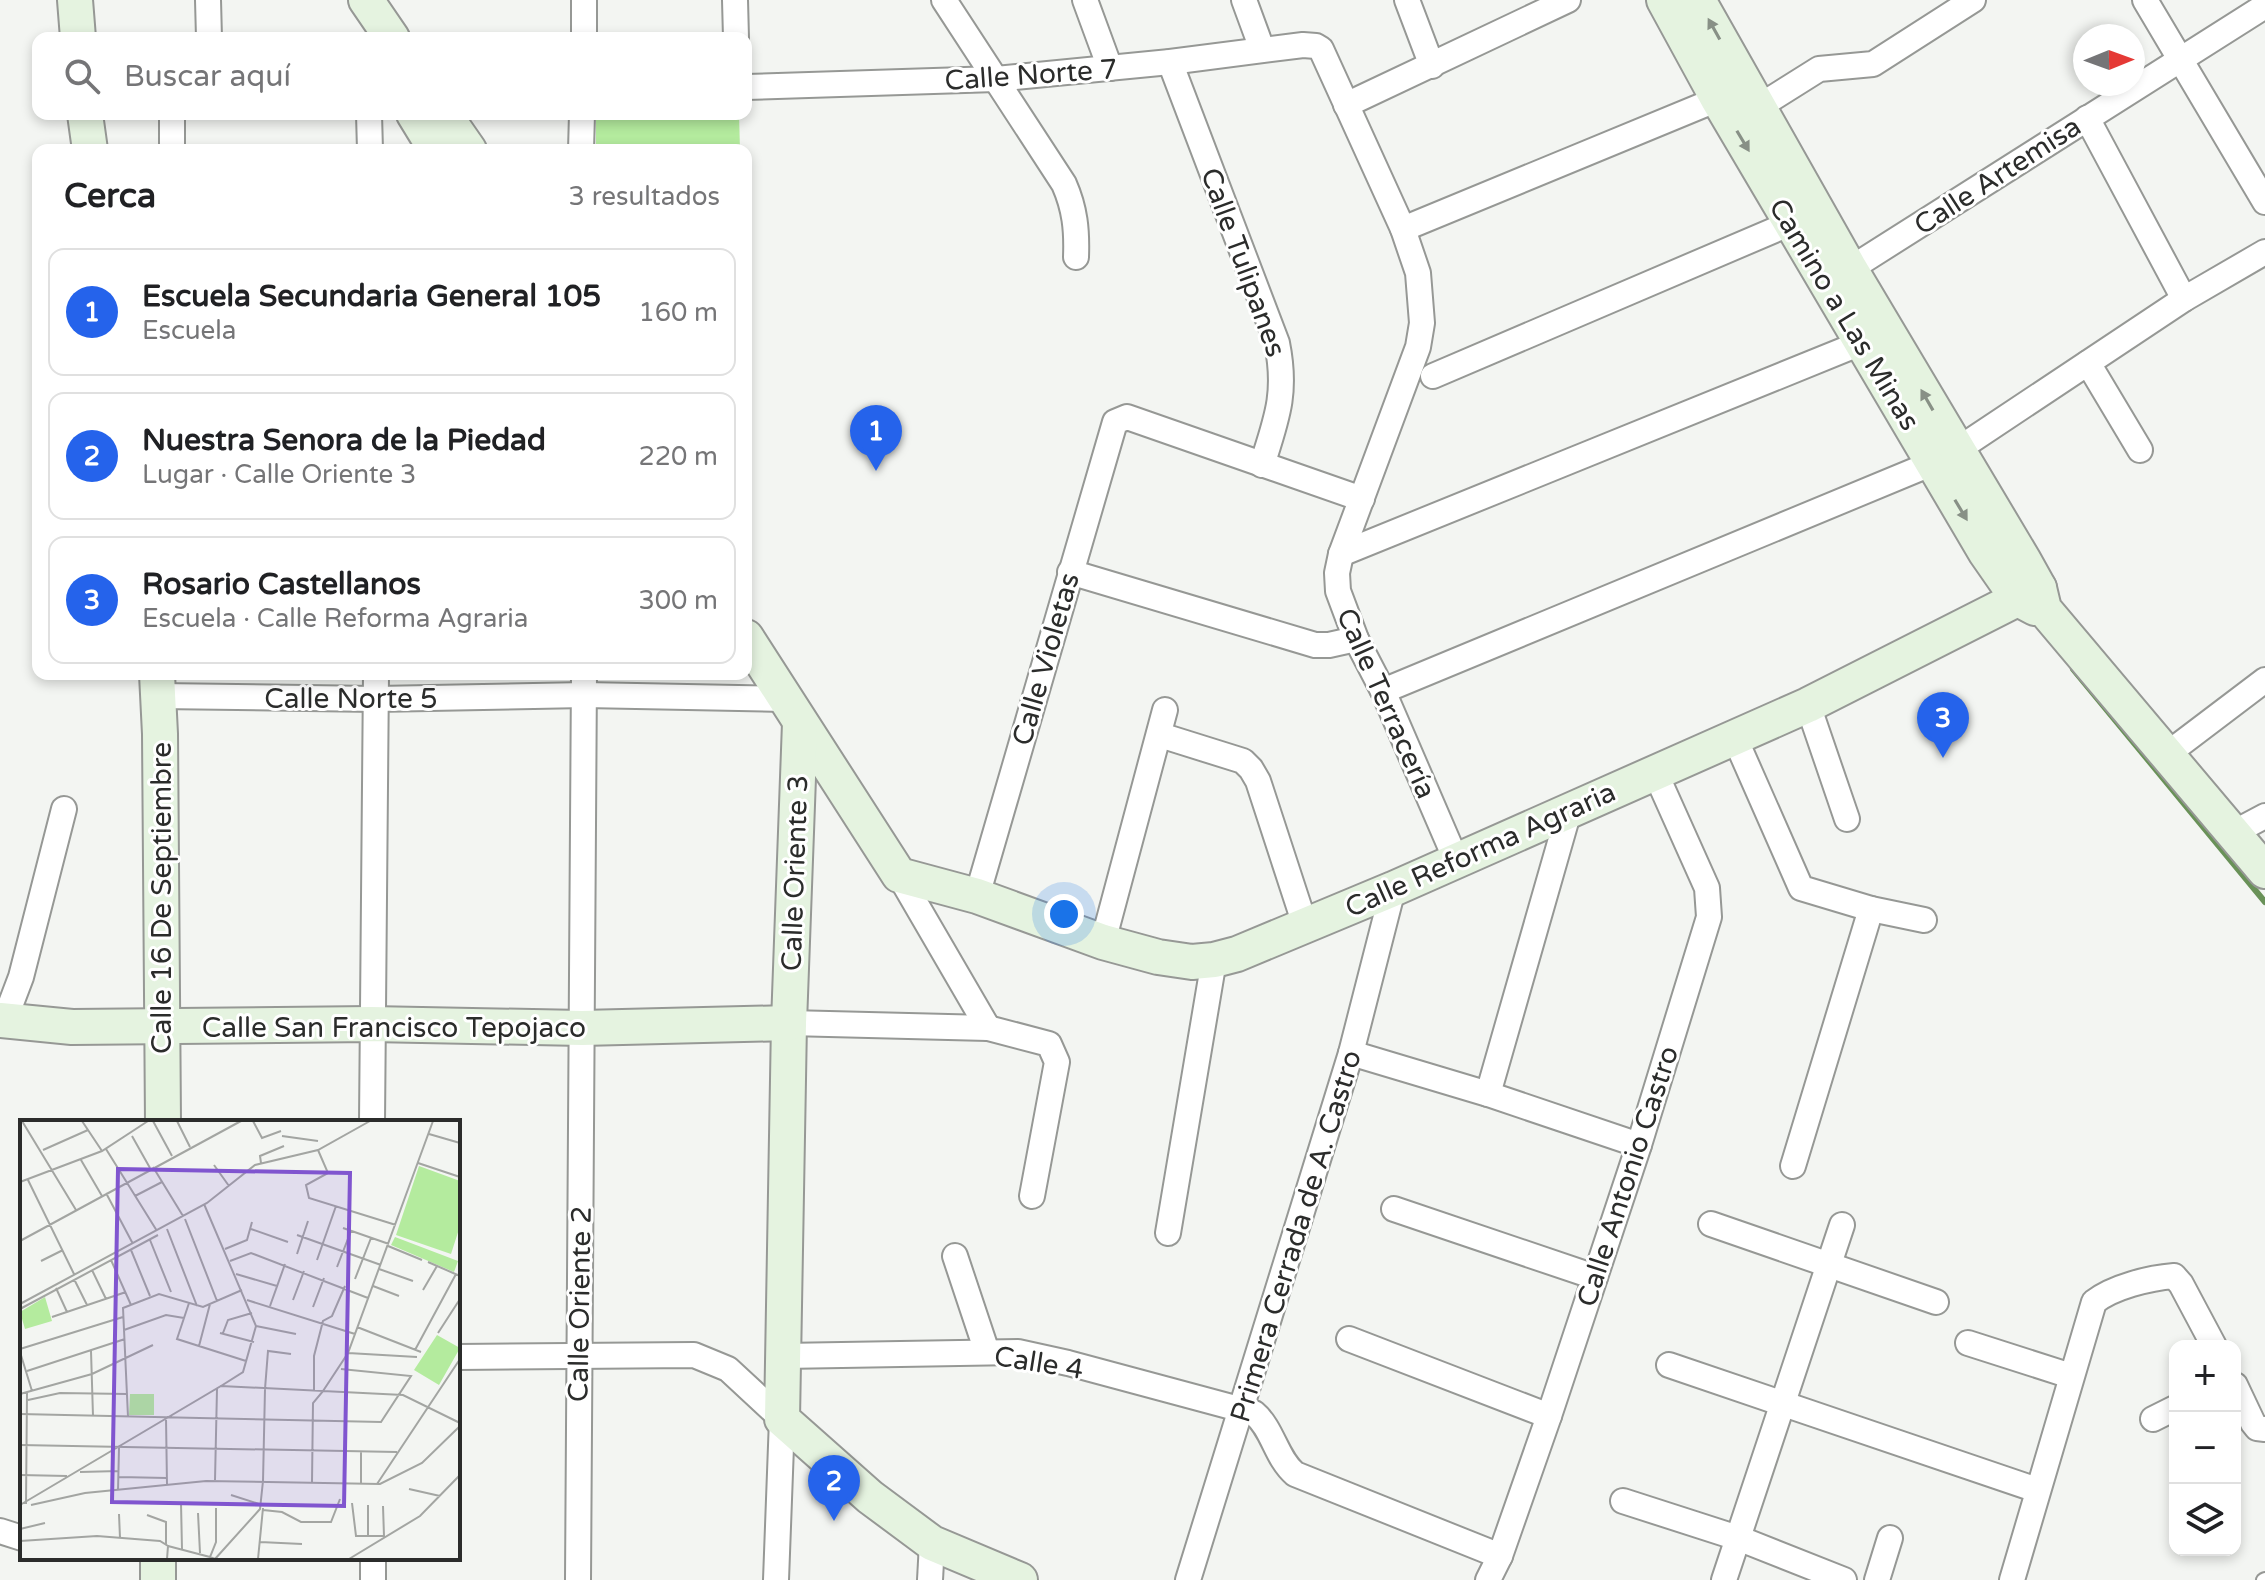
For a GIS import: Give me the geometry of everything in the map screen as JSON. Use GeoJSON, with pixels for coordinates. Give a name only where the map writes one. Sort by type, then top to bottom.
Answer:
{"type":"FeatureCollection","features":[{"type":"Feature","properties":{"kind":"street"},"geometry":{"type":"LineString","coordinates":[[75,0],[78,32]]}},
{"type":"Feature","properties":{"kind":"street"},"geometry":{"type":"LineString","coordinates":[[208,0],[209,32]]}},
{"type":"Feature","properties":{"kind":"street"},"geometry":{"type":"LineString","coordinates":[[584,0],[584,32]]}},
{"type":"Feature","properties":{"kind":"street"},"geometry":{"type":"LineString","coordinates":[[735,0],[736,32]]}},
{"type":"Feature","properties":{"kind":"street"},"geometry":{"type":"LineString","coordinates":[[944,0],[1064,184],[1077,225],[1076,257]]}},
{"type":"Feature","properties":{"kind":"street"},"geometry":{"type":"LineString","coordinates":[[1085,0],[1110,68]]}},
{"type":"Feature","properties":{"kind":"street"},"geometry":{"type":"LineString","coordinates":[[1244,0],[1262,49]]}},
{"type":"Feature","properties":{"kind":"street"},"geometry":{"type":"LineString","coordinates":[[1407,0],[1432,66]]}},
{"type":"Feature","properties":{"kind":"street"},"geometry":{"type":"LineString","coordinates":[[1346,105],[1568,0]]}},
{"type":"Feature","properties":{"kind":"street","name":"Camino a Las Minas"},"geometry":{"type":"LineString","coordinates":[[1664,0],[1718,99],[1861,343],[1945,456],[2033,598],[2265,871]]}},
{"type":"Feature","properties":{"kind":"street","name":"Camino a Las Minas"},"geometry":{"type":"LineString","coordinates":[[1698,0],[1850,269],[1945,456]]}},
{"type":"Feature","properties":{"kind":"street"},"geometry":{"type":"LineString","coordinates":[[1757,108],[1819,69],[1873,64],[1973,0]]}},
{"type":"Feature","properties":{"kind":"street"},"geometry":{"type":"LineString","coordinates":[[2145,0],[2265,202]]}},
{"type":"Feature","properties":{"kind":"street"},"geometry":{"type":"LineString","coordinates":[[361,1],[367,32]]}},
{"type":"Feature","properties":{"kind":"street"},"geometry":{"type":"LineString","coordinates":[[361,1],[387,32]]}},
{"type":"Feature","properties":{"kind":"street","name":"Calle Artemisa"},"geometry":{"type":"LineString","coordinates":[[1850,269],[2265,6]]}},
{"type":"Feature","properties":{"kind":"street","name":"Calle Norte 7"},"geometry":{"type":"LineString","coordinates":[[752,87],[996,79],[1170,62],[1262,49],[1316,46]]}},
{"type":"Feature","properties":{"kind":"street","name":"Calle Terracería"},"geometry":{"type":"LineString","coordinates":[[1316,46],[1323,53],[1403,229],[1418,273],[1421,294],[1418,347],[1341,554],[1337,573],[1338,591],[1356,639],[1383,691],[1456,860]]}},
{"type":"Feature","properties":{"kind":"street","name":"Calle Tulipanes"},"geometry":{"type":"LineString","coordinates":[[1170,62],[1277,343],[1282,368],[1282,395],[1262,465]]}},
{"type":"Feature","properties":{"kind":"street"},"geometry":{"type":"LineString","coordinates":[[1403,229],[1718,99]]}},
{"type":"Feature","properties":{"kind":"street"},"geometry":{"type":"LineString","coordinates":[[2087,118],[2184,299]]}},
{"type":"Feature","properties":{"kind":"street"},"geometry":{"type":"LineString","coordinates":[[86,120],[89,144]]}},
{"type":"Feature","properties":{"kind":"street"},"geometry":{"type":"LineString","coordinates":[[172,120],[172,144]]}},
{"type":"Feature","properties":{"kind":"street"},"geometry":{"type":"LineString","coordinates":[[369,120],[370,144]]}},
{"type":"Feature","properties":{"kind":"street"},"geometry":{"type":"LineString","coordinates":[[418,120],[432,144]]}},
{"type":"Feature","properties":{"kind":"street"},"geometry":{"type":"LineString","coordinates":[[448,120],[465,144]]}},
{"type":"Feature","properties":{"kind":"street"},"geometry":{"type":"LineString","coordinates":[[581,144],[582,120]]}},
{"type":"Feature","properties":{"kind":"street"},"geometry":{"type":"LineString","coordinates":[[1433,376],[1791,223]]}},
{"type":"Feature","properties":{"kind":"street"},"geometry":{"type":"LineString","coordinates":[[1383,691],[1945,456],[2184,299],[2265,252]]}},
{"type":"Feature","properties":{"kind":"street"},"geometry":{"type":"LineString","coordinates":[[1341,554],[1861,343]]}},
{"type":"Feature","properties":{"kind":"street"},"geometry":{"type":"LineString","coordinates":[[2088,363],[2140,450]]}},
{"type":"Feature","properties":{"kind":"street","name":"Calle Violetas"},"geometry":{"type":"LineString","coordinates":[[977,896],[1115,422],[1127,417],[1262,465]]}},
{"type":"Feature","properties":{"kind":"street"},"geometry":{"type":"LineString","coordinates":[[1262,465],[1362,499]]}},
{"type":"Feature","properties":{"kind":"street"},"geometry":{"type":"LineString","coordinates":[[1070,572],[1315,645],[1356,639]]}},
{"type":"Feature","properties":{"kind":"street","name":"Calle Reforma Agraria"},"geometry":{"type":"LineString","coordinates":[[899,875],[977,896],[1103,942],[1158,957],[1192,962],[1214,960],[1237,954],[1393,889],[1808,705],[2033,598]]}},
{"type":"Feature","properties":{"kind":"street"},"geometry":{"type":"LineString","coordinates":[[752,647],[899,875],[988,1028]]}},
{"type":"Feature","properties":{"kind":"street"},"geometry":{"type":"LineString","coordinates":[[372,1120],[376,680]]}},
{"type":"Feature","properties":{"kind":"street"},"geometry":{"type":"LineString","coordinates":[[2166,755],[2265,680]]}},
{"type":"Feature","properties":{"kind":"street","name":"Calle Norte 5"},"geometry":{"type":"LineString","coordinates":[[158,685],[376,699],[584,684],[792,711]]}},
{"type":"Feature","properties":{"kind":"street","name":"Calle Oriente 2"},"geometry":{"type":"LineString","coordinates":[[578,1580],[584,684]]}},
{"type":"Feature","properties":{"kind":"street","name":"Calle 16 De Septiembre"},"geometry":{"type":"LineString","coordinates":[[158,685],[163,1120]]}},
{"type":"Feature","properties":{"kind":"street"},"geometry":{"type":"LineString","coordinates":[[1808,705],[1847,819]]}},
{"type":"Feature","properties":{"kind":"street"},"geometry":{"type":"LineString","coordinates":[[1103,942],[1165,710]]}},
{"type":"Feature","properties":{"kind":"street","name":"Calle Oriente 3"},"geometry":{"type":"LineString","coordinates":[[782,1419],[792,711]]}},
{"type":"Feature","properties":{"kind":"street"},"geometry":{"type":"LineString","coordinates":[[1160,735],[1243,761],[1251,769],[1258,781],[1305,925]]}},
{"type":"Feature","properties":{"kind":"street"},"geometry":{"type":"LineString","coordinates":[[1734,736],[1801,888],[1871,909],[1924,920]]}},
{"type":"Feature","properties":{"kind":"street","name":"Calle Antonio Castro"},"geometry":{"type":"LineString","coordinates":[[1488,1580],[1500,1556],[1549,1416],[1639,1145],[1709,917],[1707,888],[1655,772]]}},
{"type":"Feature","properties":{"kind":"street"},"geometry":{"type":"LineString","coordinates":[[0,1020],[10,1006],[21,977],[64,809]]}},
{"type":"Feature","properties":{"kind":"street"},"geometry":{"type":"LineString","coordinates":[[1488,1094],[1569,811]]}},
{"type":"Feature","properties":{"kind":"street"},"geometry":{"type":"LineString","coordinates":[[2233,833],[2265,816]]}},
{"type":"Feature","properties":{"kind":"street","name":"Primera Cerrada de A. Castro"},"geometry":{"type":"LineString","coordinates":[[1188,1580],[1351,1053],[1393,889]]}},
{"type":"Feature","properties":{"kind":"street"},"geometry":{"type":"LineString","coordinates":[[1793,1166],[1871,909]]}},
{"type":"Feature","properties":{"kind":"street"},"geometry":{"type":"LineString","coordinates":[[1168,1233],[1214,960]]}},
{"type":"Feature","properties":{"kind":"street","name":"Calle San Francisco Tepojaco"},"geometry":{"type":"LineString","coordinates":[[0,1020],[51,1027],[371,1024],[582,1028],[789,1023]]}},
{"type":"Feature","properties":{"kind":"street"},"geometry":{"type":"LineString","coordinates":[[789,1023],[988,1028],[1049,1044],[1057,1062],[1032,1196]]}},
{"type":"Feature","properties":{"kind":"street"},"geometry":{"type":"LineString","coordinates":[[1351,1053],[1488,1094],[1639,1145]]}},
{"type":"Feature","properties":{"kind":"street"},"geometry":{"type":"LineString","coordinates":[[1394,1209],[1595,1277]]}},
{"type":"Feature","properties":{"kind":"street"},"geometry":{"type":"LineString","coordinates":[[1711,1224],[1936,1302]]}},
{"type":"Feature","properties":{"kind":"street"},"geometry":{"type":"LineString","coordinates":[[1724,1580],[1842,1225]]}},
{"type":"Feature","properties":{"kind":"street"},"geometry":{"type":"LineString","coordinates":[[955,1256],[987,1352]]}},
{"type":"Feature","properties":{"kind":"street"},"geometry":{"type":"LineString","coordinates":[[2012,1580],[2094,1302],[2101,1296],[2174,1276],[2211,1340]]}},
{"type":"Feature","properties":{"kind":"street"},"geometry":{"type":"LineString","coordinates":[[1349,1339],[1549,1416]]}},
{"type":"Feature","properties":{"kind":"street"},"geometry":{"type":"LineString","coordinates":[[1968,1343],[2071,1376]]}},
{"type":"Feature","properties":{"kind":"street","name":"Calle 4"},"geometry":{"type":"LineString","coordinates":[[783,1356],[1018,1352],[1241,1411]]}},
{"type":"Feature","properties":{"kind":"street"},"geometry":{"type":"LineString","coordinates":[[460,1357],[694,1355],[706,1358],[728,1369],[870,1497],[932,1543],[1020,1580]]}},
{"type":"Feature","properties":{"kind":"street"},"geometry":{"type":"LineString","coordinates":[[1669,1365],[2037,1490]]}},
{"type":"Feature","properties":{"kind":"street"},"geometry":{"type":"LineString","coordinates":[[2241,1398],[2253,1423],[2257,1428],[2265,1429]]}},
{"type":"Feature","properties":{"kind":"street"},"geometry":{"type":"LineString","coordinates":[[1241,1411],[1254,1413],[1262,1420],[1288,1468],[1295,1474],[1500,1556]]}},
{"type":"Feature","properties":{"kind":"street"},"geometry":{"type":"LineString","coordinates":[[776,1580],[782,1419]]}},
{"type":"Feature","properties":{"kind":"street"},"geometry":{"type":"LineString","coordinates":[[1623,1501],[1738,1538],[1844,1580]]}},
{"type":"Feature","properties":{"kind":"street"},"geometry":{"type":"LineString","coordinates":[[0,1531],[20,1537]]}},
{"type":"Feature","properties":{"kind":"street"},"geometry":{"type":"LineString","coordinates":[[1877,1580],[1890,1538]]}},
{"type":"Feature","properties":{"kind":"street"},"geometry":{"type":"LineString","coordinates":[[930,1580],[932,1543]]}},
{"type":"Feature","properties":{"kind":"green space"},"geometry":{"type":"Polygon","coordinates":[[[596,120],[739,120],[740,144],[596,144],[596,120]]]}},
{"type":"Feature","properties":{"kind":"waterway"},"geometry":{"type":"LineString","coordinates":[[2073,669],[2265,902]]}},
{"type":"Feature","properties":{"kind":"place","name":"Escuela Secundaria General 105"},"geometry":{"type":"Point","coordinates":[876,471]}},
{"type":"Feature","properties":{"kind":"place","name":"Rosario Castellanos"},"geometry":{"type":"Point","coordinates":[1943,758]}},
{"type":"Feature","properties":{"kind":"place","name":"Nuestra Senora de la Piedad"},"geometry":{"type":"Point","coordinates":[834,1521]}}]}
